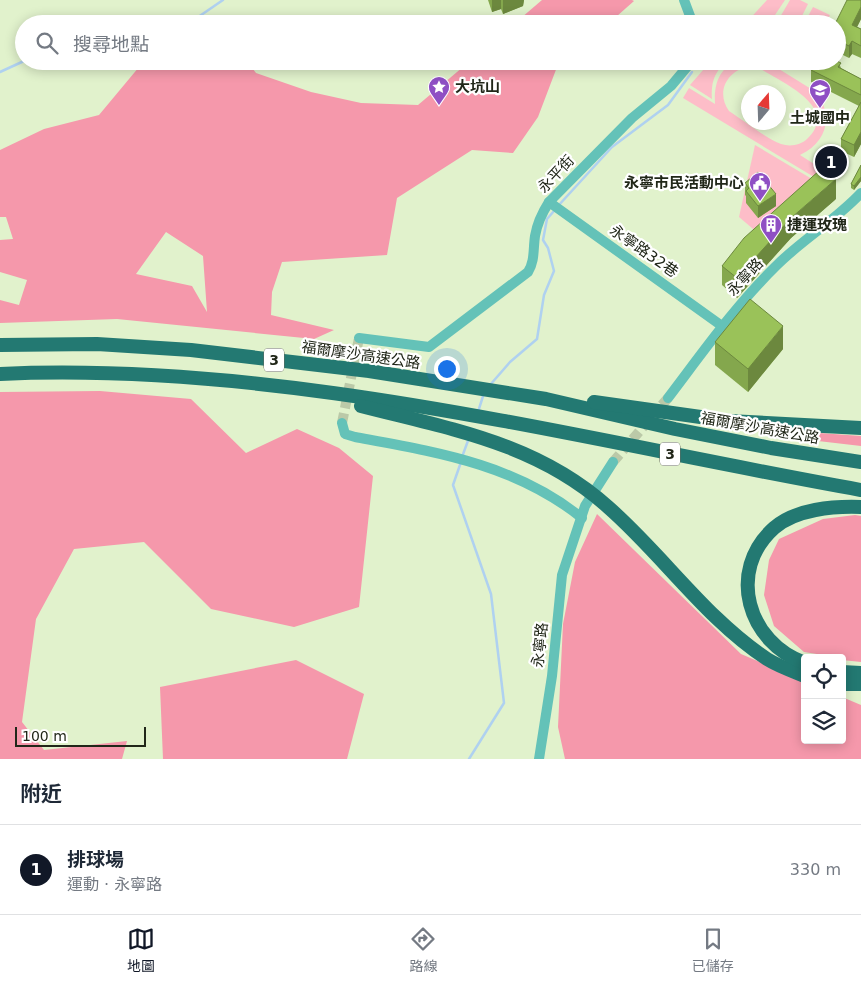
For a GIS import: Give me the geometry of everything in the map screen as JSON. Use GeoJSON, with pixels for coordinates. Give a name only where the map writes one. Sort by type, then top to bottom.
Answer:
{"type":"FeatureCollection","features":[{"type":"Feature","properties":{"kind":"highway","name":"福爾摩沙高速公路"},"geometry":{"type":"LineString","coordinates":[[0,345],[97,344],[190,350],[369,371],[546,398],[675,429],[771,448],[861,462]]}},
{"type":"Feature","properties":{"kind":"highway","name":"3"},"geometry":{"type":"LineString","coordinates":[[0,374],[97,373],[190,376],[362,398],[476,416],[861,490]]}},
{"type":"Feature","properties":{"kind":"highway"},"geometry":{"type":"LineString","coordinates":[[190,376],[361,406],[470,433],[518,450],[554,468],[607,506],[658,555],[723,626],[768,660],[801,674]]}},
{"type":"Feature","properties":{"kind":"highway"},"geometry":{"type":"LineString","coordinates":[[546,398],[589,401],[729,422],[861,428]]}},
{"type":"Feature","properties":{"kind":"highway"},"geometry":{"type":"LineString","coordinates":[[831,427],[861,424]]}},
{"type":"Feature","properties":{"kind":"highway"},"geometry":{"type":"LineString","coordinates":[[801,662],[773,644],[759,628],[749,607],[747,592],[750,563],[760,545],[774,528],[792,517],[820,509],[861,507]]}},
{"type":"Feature","properties":{"kind":"highway"},"geometry":{"type":"LineString","coordinates":[[846,672],[861,673]]}},
{"type":"Feature","properties":{"kind":"highway"},"geometry":{"type":"LineString","coordinates":[[846,684],[861,684]]}},
{"type":"Feature","properties":{"kind":"street"},"geometry":{"type":"LineString","coordinates":[[684,0],[690,15]]}},
{"type":"Feature","properties":{"kind":"street","name":"永平街"},"geometry":{"type":"LineString","coordinates":[[359,338],[429,347],[451,328],[528,272],[532,265],[539,222],[548,202],[632,118],[670,86],[684,70]]}},
{"type":"Feature","properties":{"kind":"street","name":"永寧路"},"geometry":{"type":"LineString","coordinates":[[668,398],[722,326],[778,264],[848,207],[861,193]]}},
{"type":"Feature","properties":{"kind":"street","name":"永寧路32巷"},"geometry":{"type":"LineString","coordinates":[[548,202],[722,326]]}},
{"type":"Feature","properties":{"kind":"street"},"geometry":{"type":"LineString","coordinates":[[342,423],[345,434],[468,459],[502,471],[561,501],[582,518]]}},
{"type":"Feature","properties":{"kind":"street","name":"永寧路"},"geometry":{"type":"LineString","coordinates":[[539,759],[552,676],[562,575],[585,506],[613,462]]}},
{"type":"Feature","properties":{"kind":"shaded area"},"geometry":{"type":"Polygon","coordinates":[[[542,0],[634,1],[618,15],[524,15],[542,0]]]}},
{"type":"Feature","properties":{"kind":"shaded area"},"geometry":{"type":"Polygon","coordinates":[[[767,0],[785,0],[775,15],[753,15],[767,0]]]}},
{"type":"Feature","properties":{"kind":"shaded area"},"geometry":{"type":"Polygon","coordinates":[[[790,0],[800,0],[808,4],[802,15],[781,15],[790,0]]]}},
{"type":"Feature","properties":{"kind":"shaded area"},"geometry":{"type":"Polygon","coordinates":[[[813,7],[830,15],[809,15],[813,7]]]}},
{"type":"Feature","properties":{"kind":"shaded area"},"geometry":{"type":"Polygon","coordinates":[[[136,70],[254,70],[256,73],[311,92],[361,103],[418,105],[459,70],[556,70],[538,117],[513,153],[472,150],[397,198],[387,255],[282,262],[272,292],[271,315],[334,330],[314,339],[117,319],[0,323],[0,300],[19,305],[27,280],[0,272],[0,240],[13,239],[6,217],[0,217],[0,150],[44,129],[99,115],[136,70]],[[166,232],[136,274],[192,286],[207,312],[203,256],[166,232]]]}},
{"type":"Feature","properties":{"kind":"shaded area"},"geometry":{"type":"Polygon","coordinates":[[[703,70],[718,70],[714,78],[712,99],[690,85],[703,70]]]}},
{"type":"Feature","properties":{"kind":"shaded area"},"geometry":{"type":"Polygon","coordinates":[[[724,70],[738,70],[726,82],[724,89],[723,96],[729,111],[741,119],[741,130],[756,130],[775,142],[784,145],[799,144],[805,141],[816,127],[817,116],[813,106],[804,97],[793,88],[762,70],[781,70],[816,92],[825,110],[825,128],[822,136],[816,143],[800,155],[825,171],[819,180],[683,98],[689,88],[715,104],[715,91],[718,79],[724,70]]]}},
{"type":"Feature","properties":{"kind":"shaded area"},"geometry":{"type":"Polygon","coordinates":[[[755,145],[817,182],[759,234],[739,217],[755,145]]]}},
{"type":"Feature","properties":{"kind":"shaded area"},"geometry":{"type":"Polygon","coordinates":[[[822,151],[846,162],[840,174],[816,162],[822,151]]]}},
{"type":"Feature","properties":{"kind":"shaded area"},"geometry":{"type":"Polygon","coordinates":[[[100,391],[191,399],[246,453],[297,429],[339,448],[373,476],[359,607],[294,627],[211,609],[144,542],[74,549],[36,619],[22,722],[44,750],[127,741],[122,759],[0,759],[0,392],[100,391]]]}},
{"type":"Feature","properties":{"kind":"shaded area"},"geometry":{"type":"Polygon","coordinates":[[[820,433],[861,436],[861,446],[818,441],[789,434],[820,433]]]}},
{"type":"Feature","properties":{"kind":"shaded area"},"geometry":{"type":"Polygon","coordinates":[[[597,514],[741,654],[801,679],[801,744],[846,744],[846,699],[861,705],[861,759],[565,759],[558,727],[563,624],[575,562],[597,514]]]}},
{"type":"Feature","properties":{"kind":"shaded area"},"geometry":{"type":"Polygon","coordinates":[[[861,516],[861,662],[846,660],[846,654],[804,652],[774,626],[764,595],[769,560],[779,539],[823,519],[861,516]]]}},
{"type":"Feature","properties":{"kind":"shaded area"},"geometry":{"type":"Polygon","coordinates":[[[296,660],[364,694],[347,759],[163,759],[160,687],[296,660]]]}},
{"type":"Feature","properties":{"kind":"building"},"geometry":{"type":"Polygon","coordinates":[[[847,0],[861,0],[861,7],[852,25],[861,29],[861,46],[852,41],[849,46],[846,44],[846,15],[840,15],[847,0]]]}},
{"type":"Feature","properties":{"kind":"building"},"geometry":{"type":"Polygon","coordinates":[[[811,70],[844,70],[861,79],[861,95],[811,70]]]}},
{"type":"Feature","properties":{"kind":"building"},"geometry":{"type":"Polygon","coordinates":[[[861,102],[861,132],[854,145],[841,139],[861,102]]]}},
{"type":"Feature","properties":{"kind":"building"},"geometry":{"type":"Polygon","coordinates":[[[861,165],[861,177],[854,186],[851,184],[861,165]]]}},
{"type":"Feature","properties":{"kind":"building"},"geometry":{"type":"Polygon","coordinates":[[[821,169],[825,172],[827,170],[836,179],[791,218],[737,278],[722,266],[744,238],[821,169]]]}},
{"type":"Feature","properties":{"kind":"building"},"geometry":{"type":"Polygon","coordinates":[[[758,172],[776,194],[758,206],[746,191],[749,188],[745,183],[758,172]]]}},
{"type":"Feature","properties":{"kind":"building"},"geometry":{"type":"Polygon","coordinates":[[[750,299],[783,326],[748,369],[715,342],[750,299]]]}},
{"type":"Feature","properties":{"kind":"waterway"},"geometry":{"type":"LineString","coordinates":[[201,15],[223,0]]}},
{"type":"Feature","properties":{"kind":"waterway"},"geometry":{"type":"LineString","coordinates":[[0,72],[15,65]]}},
{"type":"Feature","properties":{"kind":"waterway"},"geometry":{"type":"LineString","coordinates":[[558,206],[612,147],[668,105],[692,72]]}},
{"type":"Feature","properties":{"kind":"waterway"},"geometry":{"type":"LineString","coordinates":[[490,385],[510,362],[537,339],[544,295],[554,271],[548,248],[543,240],[547,219],[554,211]]}},
{"type":"Feature","properties":{"kind":"waterway"},"geometry":{"type":"LineString","coordinates":[[478,412],[484,393]]}},
{"type":"Feature","properties":{"kind":"waterway"},"geometry":{"type":"LineString","coordinates":[[462,457],[469,438]]}},
{"type":"Feature","properties":{"kind":"waterway"},"geometry":{"type":"LineString","coordinates":[[461,462],[453,485],[491,594],[504,703],[469,759]]}},
{"type":"Feature","properties":{"kind":"tunnel"},"geometry":{"type":"LineString","coordinates":[[342,423],[359,338]]}},
{"type":"Feature","properties":{"kind":"tunnel"},"geometry":{"type":"LineString","coordinates":[[613,462],[668,398]]}},
{"type":"Feature","properties":{"kind":"place","name":"大坑山"},"geometry":{"type":"Point","coordinates":[439,106]}},
{"type":"Feature","properties":{"kind":"place","name":"土城國中"},"geometry":{"type":"Point","coordinates":[820,109]}},
{"type":"Feature","properties":{"kind":"place","name":"排球場"},"geometry":{"type":"Point","coordinates":[831,162]}},
{"type":"Feature","properties":{"kind":"place","name":"永寧市民活動中心"},"geometry":{"type":"Point","coordinates":[760,202]}},
{"type":"Feature","properties":{"kind":"place","name":"捷運玫瑰"},"geometry":{"type":"Point","coordinates":[771,244]}}]}
